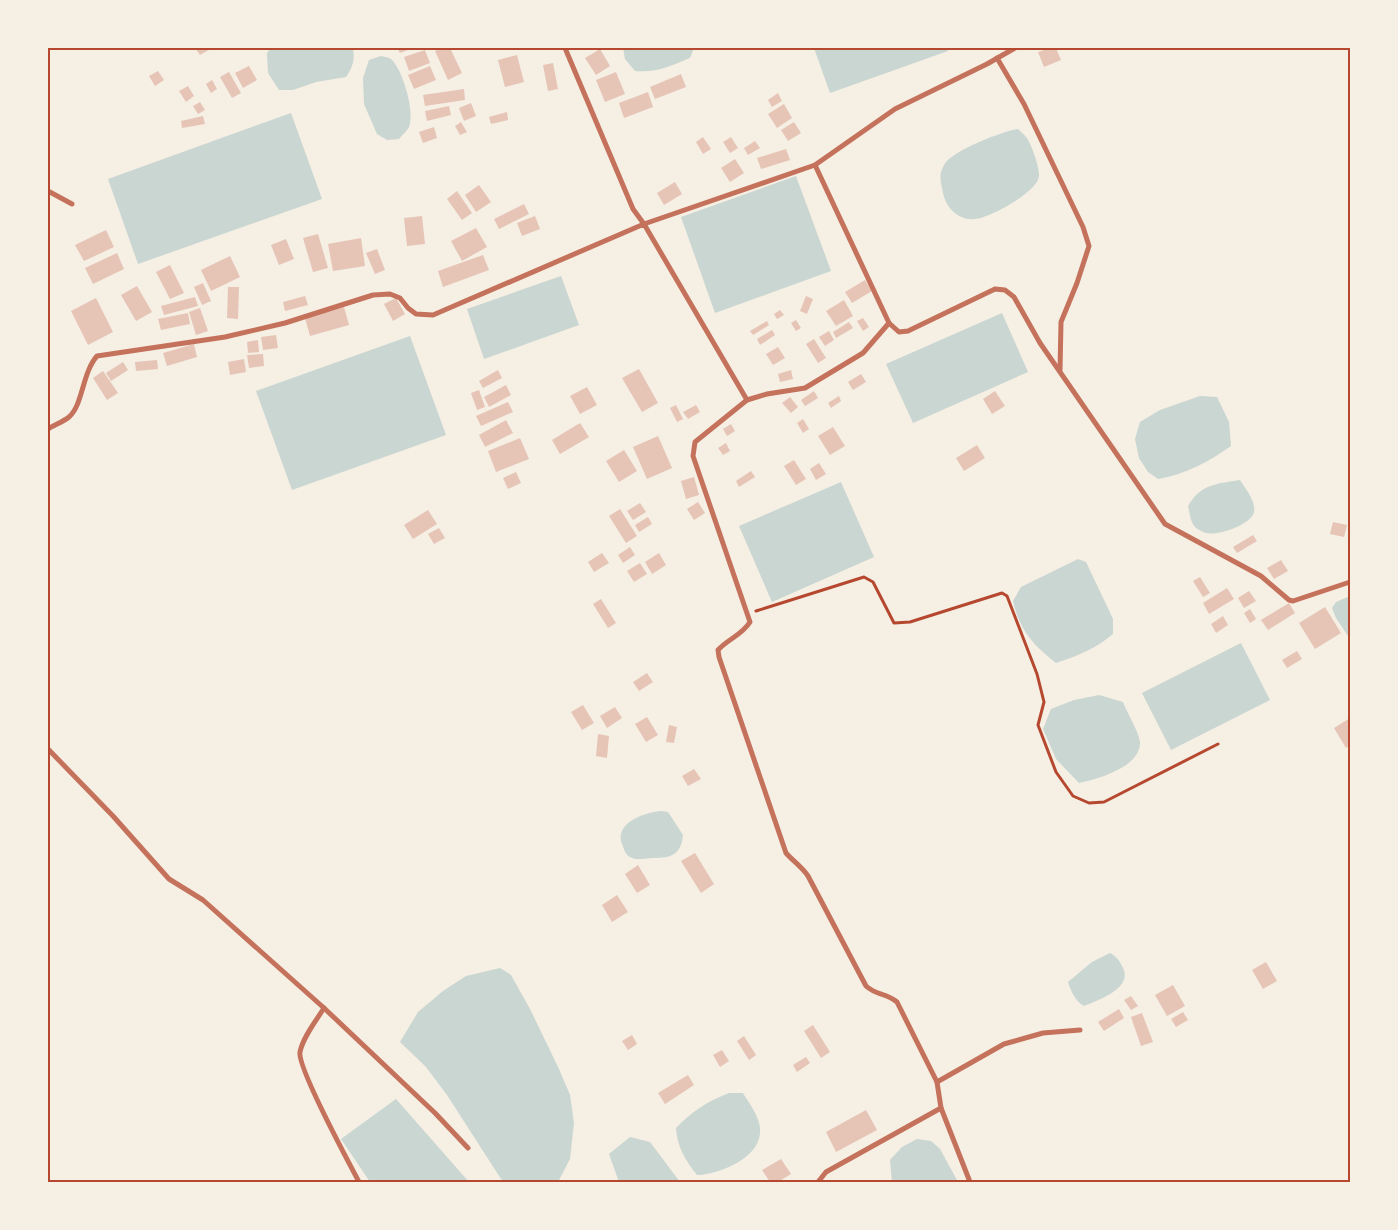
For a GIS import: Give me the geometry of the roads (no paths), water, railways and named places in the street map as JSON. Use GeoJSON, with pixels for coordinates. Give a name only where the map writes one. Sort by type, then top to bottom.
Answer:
{"type":"FeatureCollection","features":[{"type":"Feature","properties":{"kind":"street"},"geometry":{"type":"LineString","coordinates":[[565,48],[634,209],[747,400]]}},
{"type":"Feature","properties":{"kind":"street"},"geometry":{"type":"LineString","coordinates":[[48,429],[68,419],[74,412],[90,364],[97,356],[225,338],[285,323],[373,295],[390,294],[400,298],[416,314],[433,316],[644,224],[815,165],[895,109],[1015,48]]}},
{"type":"Feature","properties":{"kind":"street"},"geometry":{"type":"LineString","coordinates":[[997,58],[1024,104],[1083,228],[1089,246],[1077,283],[1061,322],[1060,372]]}},
{"type":"Feature","properties":{"kind":"street"},"geometry":{"type":"LineString","coordinates":[[815,165],[890,323],[899,332],[908,331],[995,289],[1005,290],[1014,297],[1040,343],[1165,524],[1261,576],[1293,601],[1350,582]]}},
{"type":"Feature","properties":{"kind":"street"},"geometry":{"type":"LineString","coordinates":[[48,191],[72,204]]}},
{"type":"Feature","properties":{"kind":"street"},"geometry":{"type":"LineString","coordinates":[[890,323],[863,353],[805,388],[767,394],[747,400],[694,442],[693,456],[750,622],[744,632],[724,643],[718,650],[719,657],[786,852],[792,860],[802,867],[808,876],[866,986],[873,993],[888,995],[897,1002],[937,1082],[941,1108],[970,1182]]}},
{"type":"Feature","properties":{"kind":"street"},"geometry":{"type":"LineString","coordinates":[[48,749],[113,816],[169,879],[203,900],[324,1008],[435,1113],[468,1148]]}},
{"type":"Feature","properties":{"kind":"street"},"geometry":{"type":"LineString","coordinates":[[324,1008],[302,1044],[299,1054],[303,1067],[335,1137],[359,1182]]}},
{"type":"Feature","properties":{"kind":"street"},"geometry":{"type":"LineString","coordinates":[[937,1082],[1004,1044],[1043,1032],[1080,1030]]}},
{"type":"Feature","properties":{"kind":"street"},"geometry":{"type":"LineString","coordinates":[[818,1182],[826,1172],[941,1108]]}}]}
